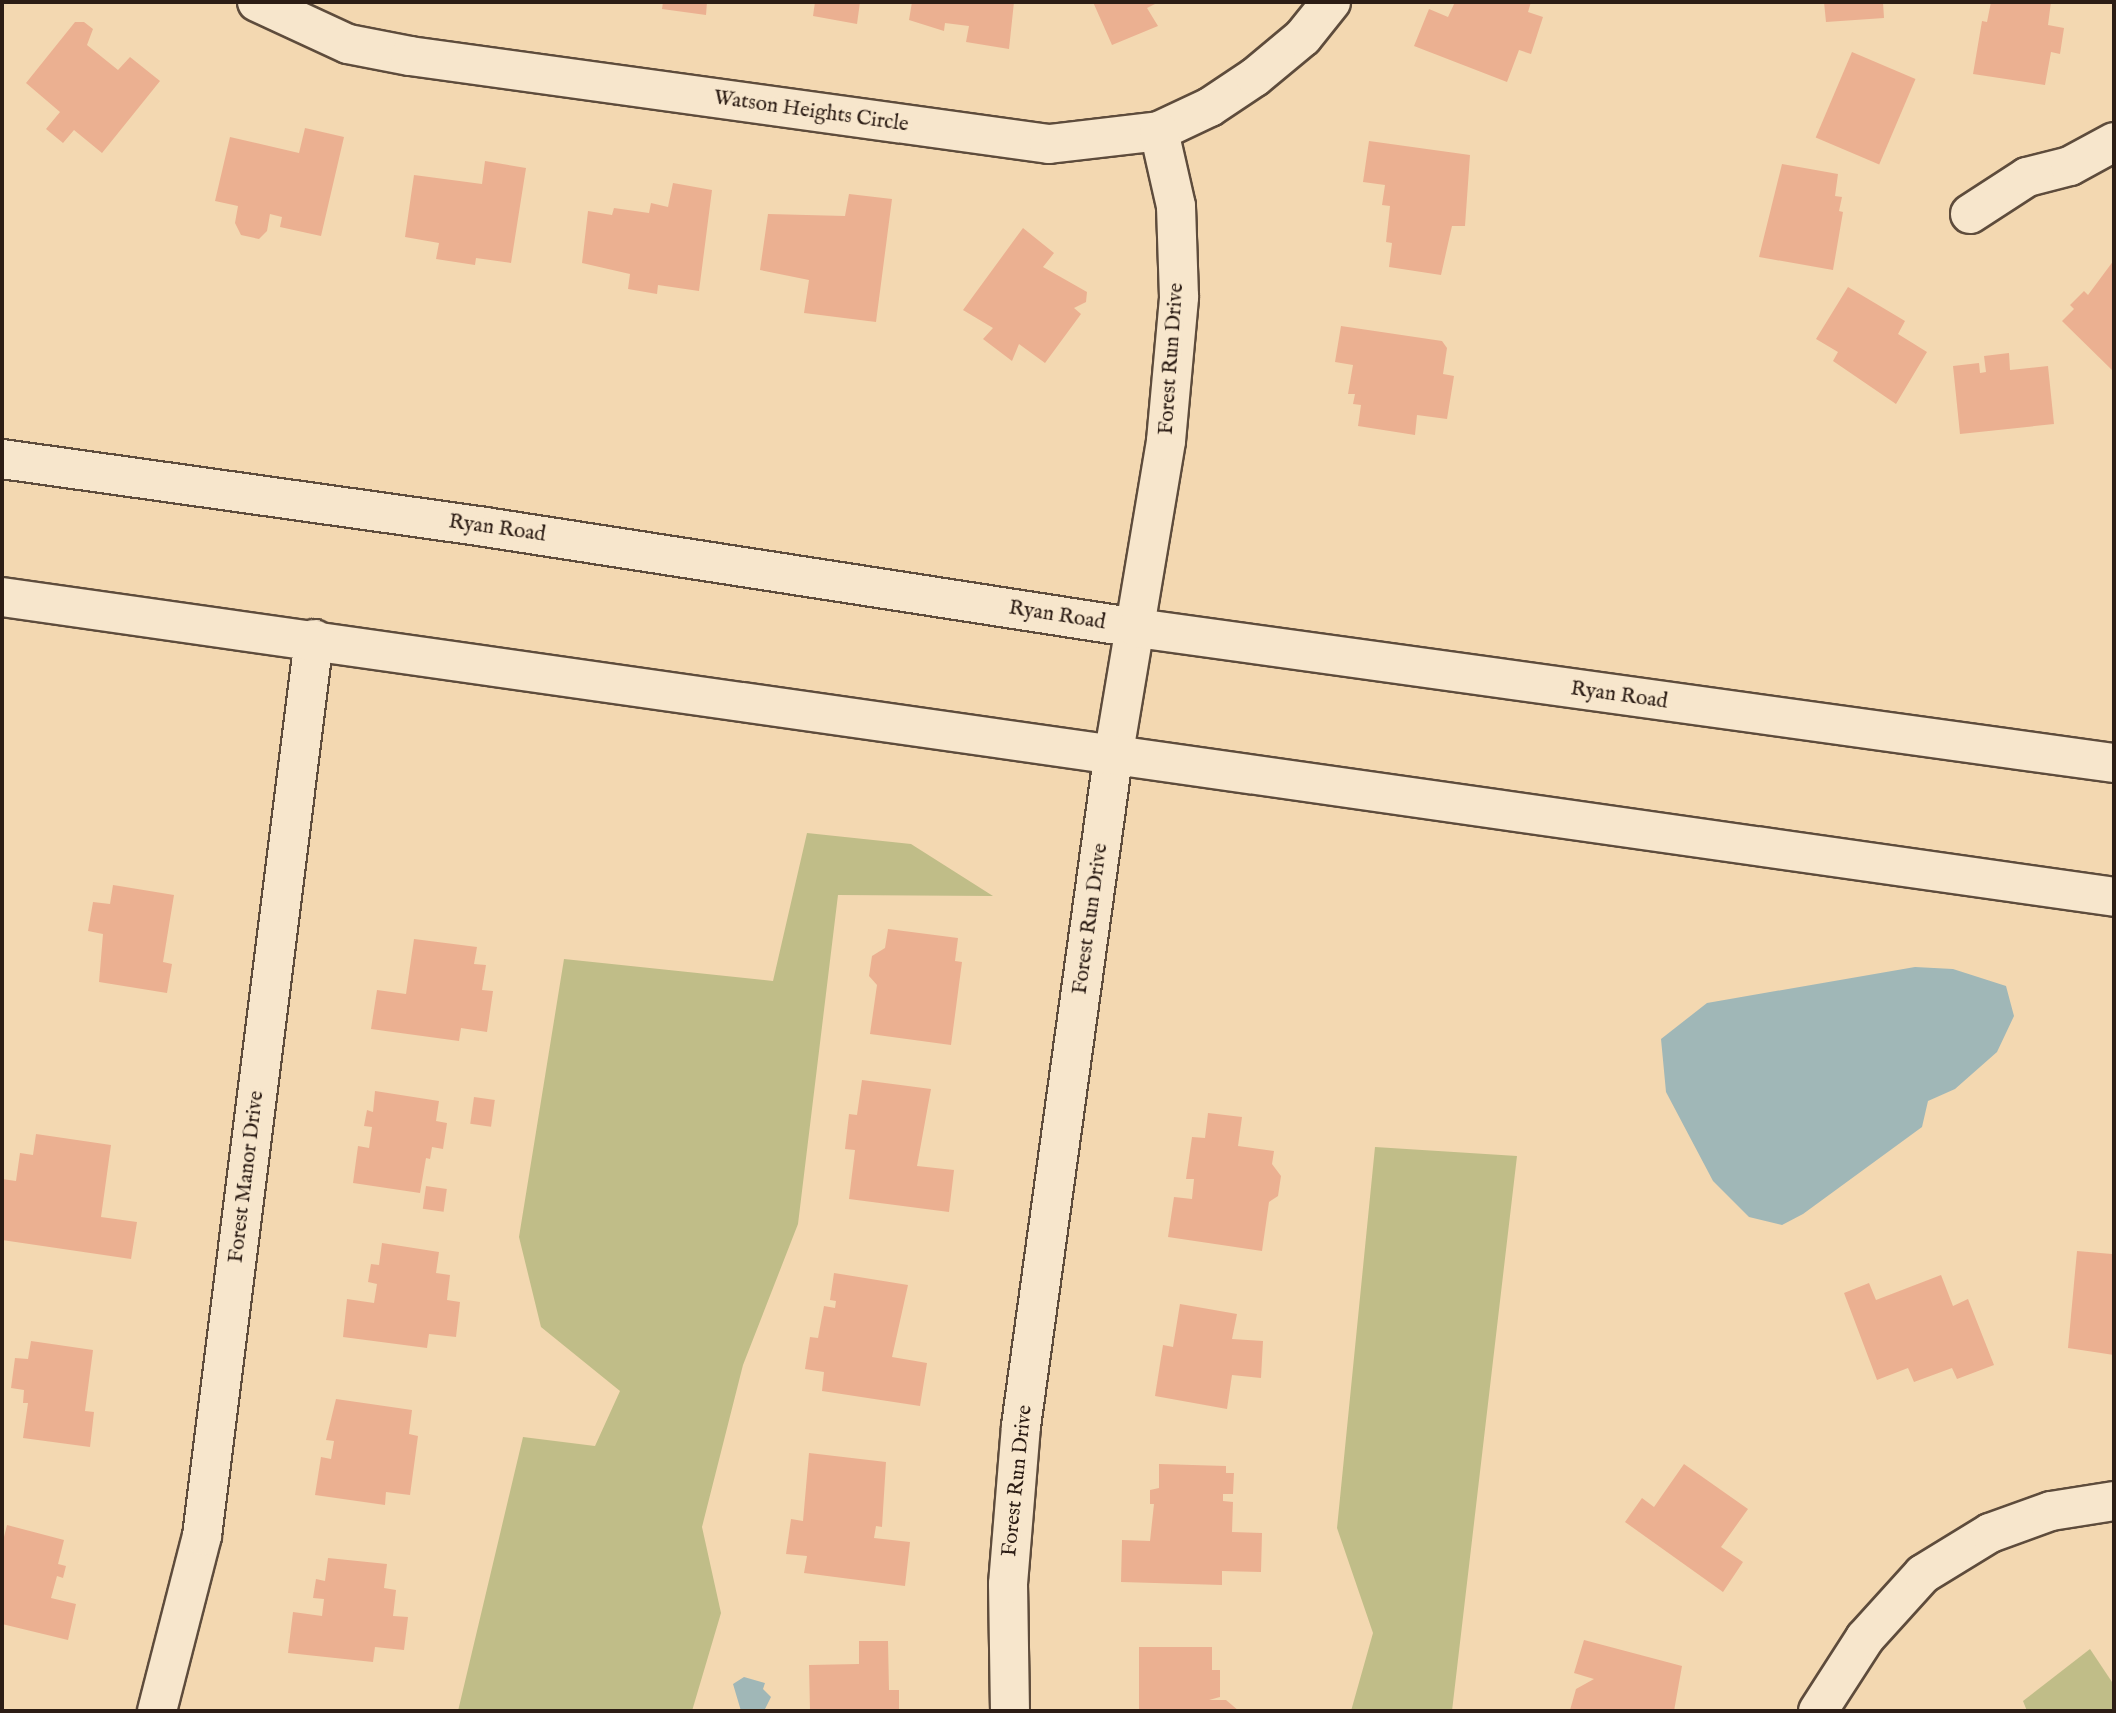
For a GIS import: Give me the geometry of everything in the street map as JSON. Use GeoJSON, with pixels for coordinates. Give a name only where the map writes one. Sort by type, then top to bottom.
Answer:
{"type":"FeatureCollection","features":[{"type":"Feature","properties":{"kind":"street","name":"Watson Heights Circle"},"geometry":{"type":"LineString","coordinates":[[257,2],[348,44],[410,56],[1049,144],[1159,131],[1210,107],[1255,77],[1303,37],[1331,2]]}},
{"type":"Feature","properties":{"kind":"street","name":"Forest Run Drive"},"geometry":{"type":"LineString","coordinates":[[1010,1711],[1008,1584],[1021,1426],[1113,758],[1137,628],[1166,440],[1179,297],[1176,206],[1159,131]]}},
{"type":"Feature","properties":{"kind":"street"},"geometry":{"type":"LineString","coordinates":[[1970,214],[2027,177],[2070,166],[2114,142]]}},
{"type":"Feature","properties":{"kind":"street","name":"Ryan Road"},"geometry":{"type":"LineString","coordinates":[[2,459],[485,527],[1137,628],[2114,763]]}},
{"type":"Feature","properties":{"kind":"street"},"geometry":{"type":"LineString","coordinates":[[2,597],[314,639],[1113,758],[2114,897]]}},
{"type":"Feature","properties":{"kind":"street","name":"Forest Manor Drive"},"geometry":{"type":"LineString","coordinates":[[157,1711],[202,1535],[314,639]]}},
{"type":"Feature","properties":{"kind":"street"},"geometry":{"type":"LineString","coordinates":[[1818,1711],[1865,1639],[1923,1574],[1990,1533],[2051,1511],[2114,1501]]}},
{"type":"Feature","properties":{"kind":"shaded area"},"geometry":{"type":"Polygon","coordinates":[[[807,833],[911,844],[993,896],[838,895],[798,1224],[743,1365],[702,1527],[721,1613],[692,1711],[458,1711],[523,1437],[595,1446],[620,1391],[541,1327],[519,1237],[564,959],[773,981],[807,833]]]}},
{"type":"Feature","properties":{"kind":"shaded area"},"geometry":{"type":"Polygon","coordinates":[[[1375,1147],[1517,1156],[1452,1711],[1351,1711],[1373,1633],[1337,1528],[1375,1147]]]}},
{"type":"Feature","properties":{"kind":"shaded area"},"geometry":{"type":"Polygon","coordinates":[[[2090,1649],[2114,1685],[2114,1711],[2027,1711],[2023,1701],[2090,1649]]]}},
{"type":"Feature","properties":{"kind":"water"},"geometry":{"type":"Polygon","coordinates":[[[1915,967],[1953,969],[2006,986],[2014,1016],[1997,1052],[1955,1089],[1928,1101],[1922,1127],[1803,1214],[1782,1225],[1749,1217],[1713,1181],[1666,1092],[1661,1039],[1707,1003],[1915,967]]]}},
{"type":"Feature","properties":{"kind":"water"},"geometry":{"type":"Polygon","coordinates":[[[744,1677],[765,1683],[763,1689],[771,1697],[764,1711],[741,1711],[733,1684],[744,1677]]]}},
{"type":"Feature","properties":{"kind":"building"},"geometry":{"type":"Polygon","coordinates":[[[663,2],[707,2],[706,15],[662,9],[663,2]]]}},
{"type":"Feature","properties":{"kind":"building"},"geometry":{"type":"Polygon","coordinates":[[[815,2],[860,2],[857,24],[813,16],[815,2]]]}},
{"type":"Feature","properties":{"kind":"building"},"geometry":{"type":"Polygon","coordinates":[[[912,2],[1014,2],[1009,49],[966,42],[969,26],[945,23],[944,31],[909,20],[912,2]]]}},
{"type":"Feature","properties":{"kind":"building"},"geometry":{"type":"Polygon","coordinates":[[[1093,2],[1159,2],[1147,8],[1158,26],[1112,45],[1093,2]]]}},
{"type":"Feature","properties":{"kind":"building"},"geometry":{"type":"Polygon","coordinates":[[[1455,2],[1531,2],[1528,12],[1543,17],[1531,54],[1519,50],[1507,82],[1414,46],[1429,9],[1448,17],[1455,2]]]}},
{"type":"Feature","properties":{"kind":"building"},"geometry":{"type":"Polygon","coordinates":[[[1824,2],[1883,2],[1884,18],[1826,22],[1824,2]]]}},
{"type":"Feature","properties":{"kind":"building"},"geometry":{"type":"Polygon","coordinates":[[[1991,2],[2051,2],[2048,25],[2064,28],[2060,54],[2051,52],[2045,85],[1973,74],[1982,21],[1987,22],[1991,2]]]}},
{"type":"Feature","properties":{"kind":"building"},"geometry":{"type":"Polygon","coordinates":[[[75,22],[84,22],[93,29],[87,45],[118,70],[130,57],[160,81],[102,153],[74,130],[63,143],[46,129],[60,112],[26,83],[75,22]]]}},
{"type":"Feature","properties":{"kind":"building"},"geometry":{"type":"Polygon","coordinates":[[[1852,52],[1916,79],[1879,165],[1816,138],[1852,52]]]}},
{"type":"Feature","properties":{"kind":"building"},"geometry":{"type":"Polygon","coordinates":[[[305,128],[344,137],[321,236],[280,227],[282,217],[270,214],[267,231],[259,239],[241,235],[235,223],[238,206],[215,201],[230,137],[299,153],[305,128]]]}},
{"type":"Feature","properties":{"kind":"building"},"geometry":{"type":"Polygon","coordinates":[[[1369,141],[1470,155],[1465,226],[1452,226],[1441,275],[1389,267],[1392,243],[1386,242],[1390,206],[1382,205],[1385,185],[1363,182],[1369,141]]]}},
{"type":"Feature","properties":{"kind":"building"},"geometry":{"type":"Polygon","coordinates":[[[485,161],[526,168],[511,263],[476,258],[475,265],[436,259],[439,243],[405,237],[414,175],[482,184],[485,161]]]}},
{"type":"Feature","properties":{"kind":"building"},"geometry":{"type":"Polygon","coordinates":[[[1782,164],[1838,174],[1835,196],[1842,197],[1839,211],[1843,212],[1833,270],[1759,257],[1782,164]]]}},
{"type":"Feature","properties":{"kind":"building"},"geometry":{"type":"Polygon","coordinates":[[[673,183],[712,190],[699,291],[658,285],[657,294],[628,289],[630,274],[582,263],[588,211],[612,215],[614,208],[649,213],[651,203],[668,207],[673,183]]]}},
{"type":"Feature","properties":{"kind":"building"},"geometry":{"type":"Polygon","coordinates":[[[849,194],[892,199],[876,322],[804,313],[809,280],[760,270],[768,214],[845,216],[849,194]]]}},
{"type":"Feature","properties":{"kind":"building"},"geometry":{"type":"Polygon","coordinates":[[[1023,228],[1054,253],[1043,267],[1087,292],[1086,302],[1074,308],[1081,314],[1045,363],[1019,344],[1012,361],[983,339],[993,328],[963,310],[1023,228]]]}},
{"type":"Feature","properties":{"kind":"building"},"geometry":{"type":"Polygon","coordinates":[[[2114,260],[2114,372],[2062,321],[2074,309],[2070,305],[2084,291],[2088,295],[2114,260]]]}},
{"type":"Feature","properties":{"kind":"building"},"geometry":{"type":"Polygon","coordinates":[[[1848,287],[1905,321],[1898,334],[1927,352],[1896,404],[1833,361],[1838,352],[1816,339],[1848,287]]]}},
{"type":"Feature","properties":{"kind":"building"},"geometry":{"type":"Polygon","coordinates":[[[1341,326],[1442,341],[1447,348],[1443,374],[1454,376],[1447,419],[1417,415],[1415,435],[1358,426],[1361,405],[1353,404],[1355,394],[1348,394],[1353,365],[1335,362],[1341,326]]]}},
{"type":"Feature","properties":{"kind":"building"},"geometry":{"type":"Polygon","coordinates":[[[2009,353],[2010,370],[2048,366],[2054,424],[1960,434],[1953,366],[1979,363],[1980,373],[1986,372],[1984,356],[2009,353]]]}},
{"type":"Feature","properties":{"kind":"building"},"geometry":{"type":"Polygon","coordinates":[[[113,885],[174,895],[163,962],[172,964],[167,993],[99,982],[103,934],[88,931],[93,902],[110,904],[113,885]]]}},
{"type":"Feature","properties":{"kind":"building"},"geometry":{"type":"Polygon","coordinates":[[[888,929],[958,938],[955,961],[962,962],[951,1045],[870,1034],[877,985],[869,976],[872,956],[885,948],[888,929]]]}},
{"type":"Feature","properties":{"kind":"building"},"geometry":{"type":"Polygon","coordinates":[[[414,939],[477,947],[474,964],[486,965],[482,990],[493,991],[487,1032],[461,1028],[459,1041],[371,1029],[377,990],[406,994],[414,939]]]}},
{"type":"Feature","properties":{"kind":"building"},"geometry":{"type":"Polygon","coordinates":[[[862,1080],[931,1089],[917,1166],[954,1170],[949,1212],[849,1199],[855,1150],[845,1149],[849,1114],[857,1115],[862,1080]]]}},
{"type":"Feature","properties":{"kind":"building"},"geometry":{"type":"Polygon","coordinates":[[[375,1091],[439,1101],[436,1121],[447,1123],[443,1149],[432,1147],[430,1159],[426,1158],[420,1193],[353,1183],[358,1146],[369,1148],[372,1127],[364,1126],[367,1110],[373,1112],[375,1091]]]}},
{"type":"Feature","properties":{"kind":"building"},"geometry":{"type":"Polygon","coordinates":[[[474,1097],[495,1100],[491,1127],[470,1124],[474,1097]]]}},
{"type":"Feature","properties":{"kind":"building"},"geometry":{"type":"Polygon","coordinates":[[[1208,1113],[1242,1117],[1238,1146],[1274,1151],[1272,1164],[1281,1176],[1278,1196],[1269,1202],[1262,1251],[1168,1237],[1174,1197],[1192,1199],[1194,1179],[1186,1179],[1192,1137],[1205,1138],[1208,1113]]]}},
{"type":"Feature","properties":{"kind":"building"},"geometry":{"type":"Polygon","coordinates":[[[36,1134],[111,1145],[101,1217],[137,1222],[131,1259],[2,1240],[2,1179],[16,1181],[20,1153],[33,1155],[36,1134]]]}},
{"type":"Feature","properties":{"kind":"building"},"geometry":{"type":"Polygon","coordinates":[[[426,1186],[447,1189],[444,1212],[423,1209],[426,1186]]]}},
{"type":"Feature","properties":{"kind":"building"},"geometry":{"type":"Polygon","coordinates":[[[382,1243],[439,1252],[436,1273],[450,1275],[447,1300],[460,1302],[456,1337],[429,1334],[427,1348],[343,1337],[347,1299],[374,1303],[377,1284],[368,1282],[371,1264],[379,1265],[382,1243]]]}},
{"type":"Feature","properties":{"kind":"building"},"geometry":{"type":"Polygon","coordinates":[[[2077,1251],[2112,1254],[2114,1355],[2068,1348],[2077,1251]]]}},
{"type":"Feature","properties":{"kind":"building"},"geometry":{"type":"Polygon","coordinates":[[[834,1273],[908,1285],[892,1357],[927,1363],[920,1406],[822,1391],[824,1372],[805,1369],[810,1337],[818,1338],[824,1306],[835,1308],[836,1301],[830,1300],[834,1273]]]}},
{"type":"Feature","properties":{"kind":"building"},"geometry":{"type":"Polygon","coordinates":[[[1941,1275],[1953,1306],[1968,1299],[1994,1365],[1957,1379],[1952,1368],[1914,1382],[1908,1368],[1877,1380],[1844,1293],[1869,1283],[1876,1300],[1941,1275]]]}},
{"type":"Feature","properties":{"kind":"building"},"geometry":{"type":"Polygon","coordinates":[[[1180,1304],[1237,1314],[1232,1339],[1263,1341],[1261,1378],[1232,1375],[1227,1409],[1155,1396],[1163,1345],[1173,1347],[1180,1304]]]}},
{"type":"Feature","properties":{"kind":"building"},"geometry":{"type":"Polygon","coordinates":[[[31,1341],[93,1350],[85,1411],[94,1412],[90,1447],[23,1438],[28,1403],[23,1403],[24,1390],[11,1388],[15,1358],[28,1359],[31,1341]]]}},
{"type":"Feature","properties":{"kind":"building"},"geometry":{"type":"Polygon","coordinates":[[[336,1399],[412,1410],[409,1434],[418,1436],[410,1495],[386,1492],[385,1505],[315,1495],[321,1457],[331,1459],[334,1441],[326,1440],[336,1399]]]}},
{"type":"Feature","properties":{"kind":"building"},"geometry":{"type":"Polygon","coordinates":[[[809,1453],[886,1462],[882,1527],[876,1526],[874,1538],[910,1542],[905,1586],[804,1573],[807,1556],[786,1554],[791,1519],[803,1521],[809,1453]]]}},
{"type":"Feature","properties":{"kind":"building"},"geometry":{"type":"Polygon","coordinates":[[[1159,1464],[1226,1466],[1226,1473],[1234,1473],[1233,1494],[1223,1494],[1223,1501],[1233,1502],[1232,1532],[1262,1533],[1261,1572],[1222,1571],[1222,1585],[1121,1582],[1122,1540],[1150,1541],[1154,1504],[1150,1504],[1150,1490],[1159,1488],[1159,1464]]]}},
{"type":"Feature","properties":{"kind":"building"},"geometry":{"type":"Polygon","coordinates":[[[1684,1464],[1748,1509],[1721,1547],[1743,1562],[1723,1592],[1625,1522],[1642,1498],[1654,1507],[1684,1464]]]}},
{"type":"Feature","properties":{"kind":"building"},"geometry":{"type":"Polygon","coordinates":[[[7,1525],[64,1540],[58,1564],[66,1566],[63,1578],[57,1576],[51,1598],[76,1604],[68,1640],[2,1624],[2,1545],[7,1525]]]}},
{"type":"Feature","properties":{"kind":"building"},"geometry":{"type":"Polygon","coordinates":[[[328,1558],[387,1564],[384,1588],[396,1590],[393,1616],[408,1617],[404,1650],[375,1647],[373,1662],[288,1653],[293,1612],[322,1616],[324,1599],[313,1598],[316,1579],[325,1581],[328,1558]]]}},
{"type":"Feature","properties":{"kind":"building"},"geometry":{"type":"Polygon","coordinates":[[[1584,1640],[1682,1666],[1674,1711],[1570,1710],[1576,1689],[1594,1679],[1574,1673],[1584,1640]]]}},
{"type":"Feature","properties":{"kind":"building"},"geometry":{"type":"Polygon","coordinates":[[[859,1641],[888,1641],[889,1690],[899,1690],[899,1711],[810,1711],[809,1665],[859,1664],[859,1641]]]}},
{"type":"Feature","properties":{"kind":"building"},"geometry":{"type":"Polygon","coordinates":[[[1139,1647],[1212,1647],[1212,1670],[1220,1670],[1220,1697],[1209,1700],[1226,1700],[1239,1711],[1139,1711],[1139,1647]]]}}]}
